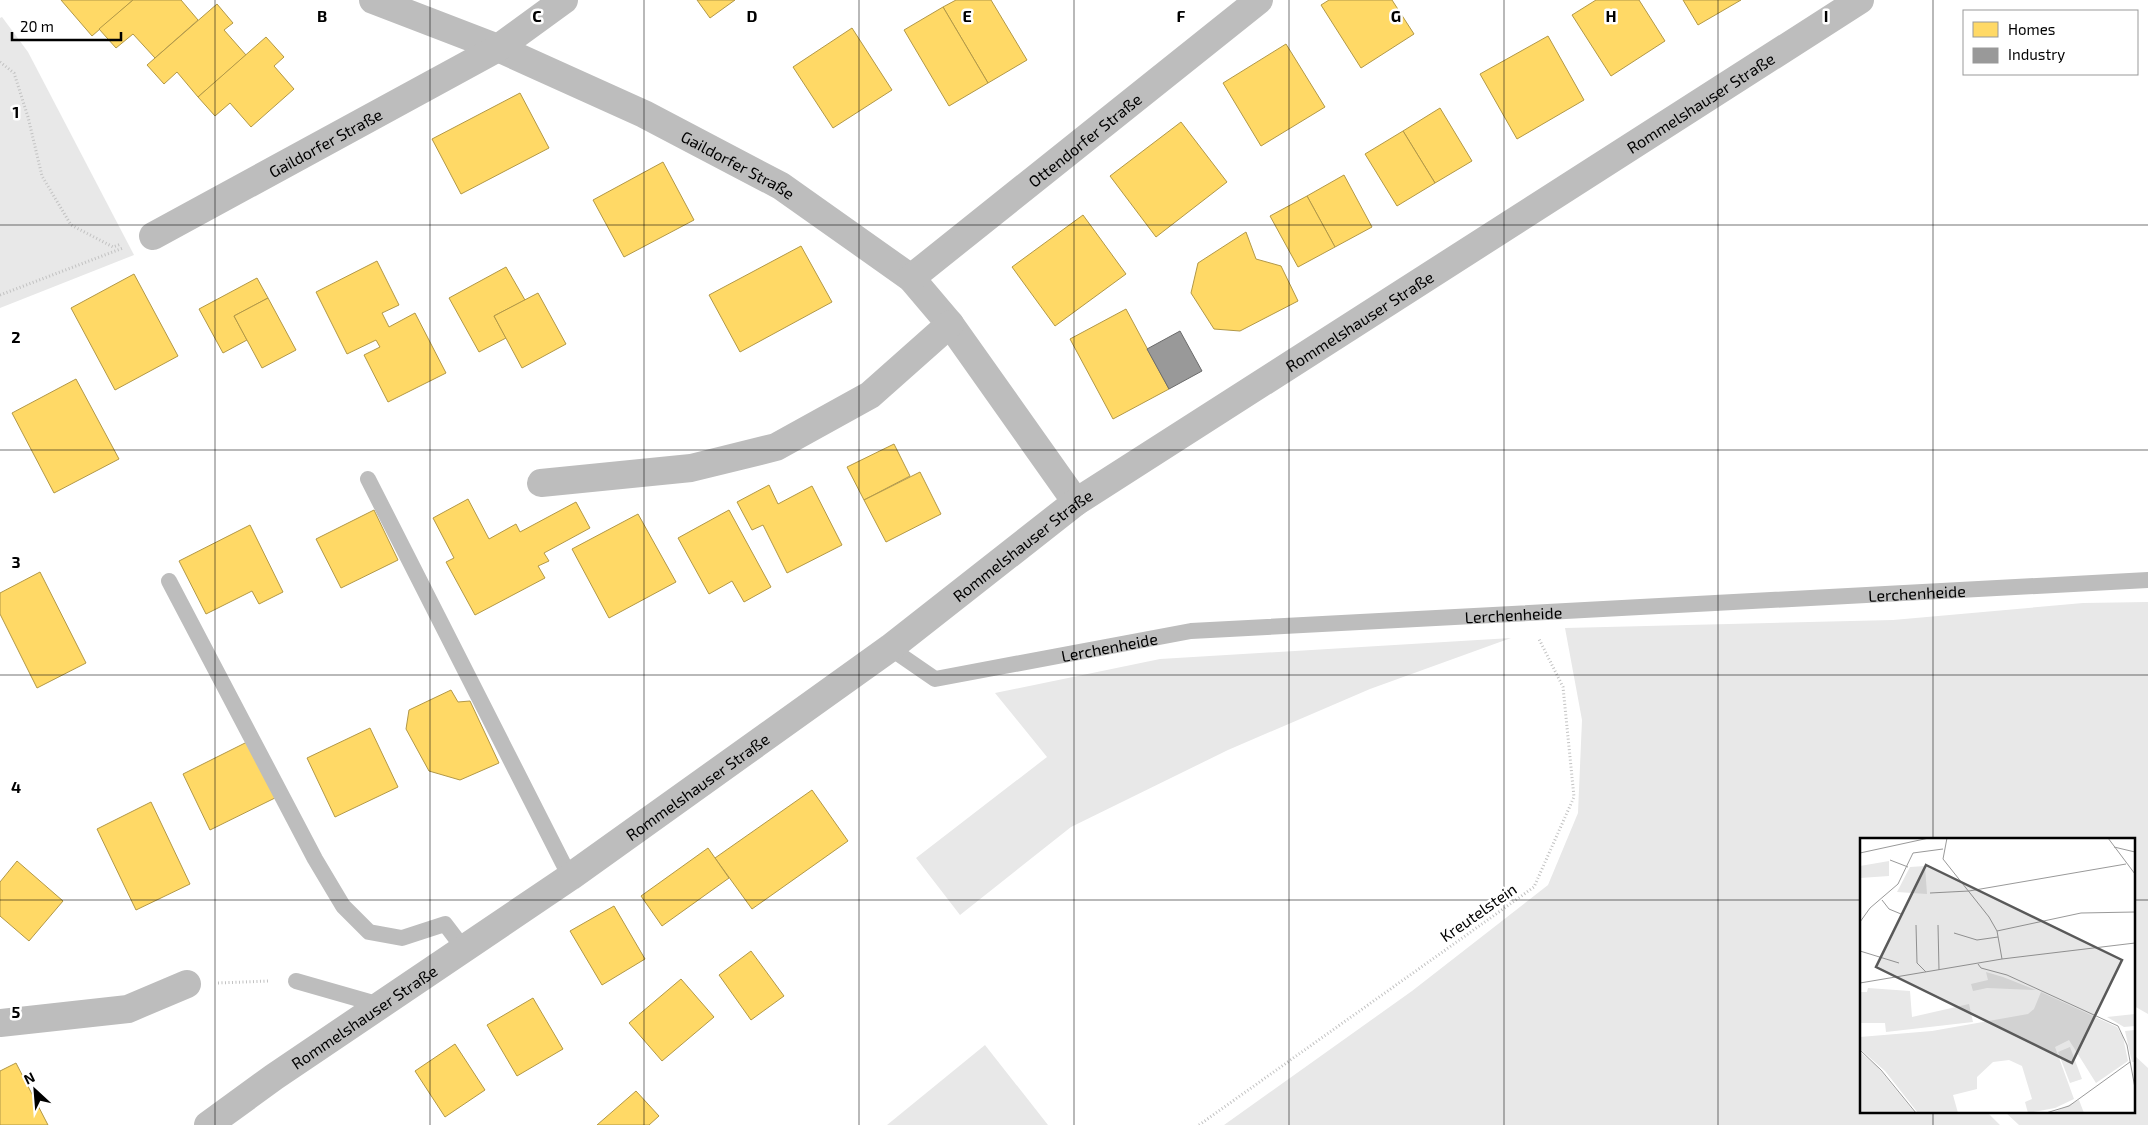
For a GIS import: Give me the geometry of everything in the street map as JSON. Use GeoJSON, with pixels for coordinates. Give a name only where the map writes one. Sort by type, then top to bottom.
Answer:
{"type":"FeatureCollection","features":[{"type":"Feature","properties":{"kind":"street","name":"Gaildorfer Straße"},"geometry":{"type":"LineString","coordinates":[[373,0],[498,48],[644,114],[781,186],[912,278],[950,324],[1076,502]]}},
{"type":"Feature","properties":{"kind":"street"},"geometry":{"type":"LineString","coordinates":[[498,48],[564,0]]}},
{"type":"Feature","properties":{"kind":"street","name":"Ottendorfer Straße"},"geometry":{"type":"LineString","coordinates":[[912,278],[1259,0]]}},
{"type":"Feature","properties":{"kind":"street","name":"Rommelshauser Straße"},"geometry":{"type":"LineString","coordinates":[[208,1125],[380,1005],[570,877],[890,648],[1076,502],[1860,0]]}},
{"type":"Feature","properties":{"kind":"street","name":"Gaildorfer Straße"},"geometry":{"type":"LineString","coordinates":[[154,236],[498,48]]}},
{"type":"Feature","properties":{"kind":"street"},"geometry":{"type":"LineString","coordinates":[[541,482],[691,468],[776,447],[870,395],[950,324]]}},
{"type":"Feature","properties":{"kind":"street"},"geometry":{"type":"LineString","coordinates":[[0,1023],[128,1009],[187,984]]}},
{"type":"Feature","properties":{"kind":"lane"},"geometry":{"type":"LineString","coordinates":[[368,479],[570,877]]}},
{"type":"Feature","properties":{"kind":"lane","name":"Lerchenheide"},"geometry":{"type":"LineString","coordinates":[[890,648],[935,678],[1190,631],[2148,580]]}},
{"type":"Feature","properties":{"kind":"lane"},"geometry":{"type":"LineString","coordinates":[[169,581],[316,859],[343,906],[369,932],[402,938],[445,924],[464,949]]}},
{"type":"Feature","properties":{"kind":"lane"},"geometry":{"type":"LineString","coordinates":[[296,981],[380,1005]]}},
{"type":"Feature","properties":{"kind":"path"},"geometry":{"type":"LineString","coordinates":[[0,62],[14,73],[28,116],[42,176],[71,225],[113,247],[154,236]]}},
{"type":"Feature","properties":{"kind":"path"},"geometry":{"type":"LineString","coordinates":[[0,294],[154,236]]}},
{"type":"Feature","properties":{"kind":"path","name":"Kreutelstein"},"geometry":{"type":"LineString","coordinates":[[1199,1125],[1534,887],[1574,797],[1563,687],[1526,613]]}},
{"type":"Feature","properties":{"kind":"path"},"geometry":{"type":"LineString","coordinates":[[187,984],[296,981]]}},
{"type":"Feature","properties":{"kind":"shaded area"},"geometry":{"type":"Polygon","coordinates":[[[2,17],[28,52],[134,255],[0,308],[0,18],[2,17]]]}},
{"type":"Feature","properties":{"kind":"shaded area"},"geometry":{"type":"Polygon","coordinates":[[[2148,602],[2148,1014],[2136,1007],[2136,838],[1860,838],[1860,1112],[1987,1112],[2000,1125],[1224,1125],[1412,991],[1548,885],[1578,813],[1582,720],[1565,628],[1893,620],[2083,603],[2148,602]]]}},
{"type":"Feature","properties":{"kind":"shaded area"},"geometry":{"type":"Polygon","coordinates":[[[1511,638],[1370,689],[1228,750],[1071,827],[960,915],[916,858],[1047,757],[995,693],[1160,659],[1511,638]]]}},
{"type":"Feature","properties":{"kind":"shaded area"},"geometry":{"type":"Polygon","coordinates":[[[985,1045],[1048,1125],[887,1125],[985,1045]]]}},
{"type":"Feature","properties":{"kind":"shaded area"},"geometry":{"type":"Polygon","coordinates":[[[2136,1057],[2148,1068],[2148,1125],[2019,1125],[2005,1112],[2136,1112],[2136,1057]]]}},
{"type":"Feature","properties":{"kind":"building: Homes"},"geometry":{"type":"Polygon","coordinates":[[[61,0],[133,0],[92,36],[61,0]]]}},
{"type":"Feature","properties":{"kind":"building: Homes"},"geometry":{"type":"Polygon","coordinates":[[[133,0],[181,0],[198,20],[155,58],[133,34],[116,48],[99,29],[133,0]]]}},
{"type":"Feature","properties":{"kind":"building: Homes"},"geometry":{"type":"Polygon","coordinates":[[[697,0],[735,0],[710,18],[697,0]]]}},
{"type":"Feature","properties":{"kind":"building: Homes"},"geometry":{"type":"Polygon","coordinates":[[[956,0],[991,0],[1027,60],[988,83],[943,7],[956,0]]]}},
{"type":"Feature","properties":{"kind":"building: Homes"},"geometry":{"type":"Polygon","coordinates":[[[1329,0],[1392,0],[1414,34],[1361,68],[1321,5],[1329,0]]]}},
{"type":"Feature","properties":{"kind":"building: Homes"},"geometry":{"type":"Polygon","coordinates":[[[1596,0],[1639,0],[1665,41],[1611,76],[1572,15],[1596,0]]]}},
{"type":"Feature","properties":{"kind":"building: Homes"},"geometry":{"type":"Polygon","coordinates":[[[1683,0],[1741,0],[1698,25],[1683,0]]]}},
{"type":"Feature","properties":{"kind":"building: Homes"},"geometry":{"type":"Polygon","coordinates":[[[217,4],[233,23],[224,30],[246,55],[198,97],[177,72],[164,84],[147,65],[217,4]]]}},
{"type":"Feature","properties":{"kind":"building: Homes"},"geometry":{"type":"Polygon","coordinates":[[[943,7],[988,83],[949,106],[904,30],[943,7]]]}},
{"type":"Feature","properties":{"kind":"building: Homes"},"geometry":{"type":"Polygon","coordinates":[[[852,28],[892,90],[833,128],[793,67],[852,28]]]}},
{"type":"Feature","properties":{"kind":"building: Homes"},"geometry":{"type":"Polygon","coordinates":[[[1548,36],[1584,100],[1517,139],[1480,74],[1548,36]]]}},
{"type":"Feature","properties":{"kind":"building: Homes"},"geometry":{"type":"Polygon","coordinates":[[[266,37],[284,57],[274,66],[294,89],[251,127],[230,103],[215,116],[198,97],[266,37]]]}},
{"type":"Feature","properties":{"kind":"building: Homes"},"geometry":{"type":"Polygon","coordinates":[[[1286,44],[1325,107],[1261,146],[1223,83],[1286,44]]]}},
{"type":"Feature","properties":{"kind":"building: Homes"},"geometry":{"type":"Polygon","coordinates":[[[520,93],[549,148],[461,194],[432,139],[520,93]]]}},
{"type":"Feature","properties":{"kind":"building: Homes"},"geometry":{"type":"Polygon","coordinates":[[[1440,108],[1472,161],[1435,183],[1403,131],[1440,108]]]}},
{"type":"Feature","properties":{"kind":"building: Homes"},"geometry":{"type":"Polygon","coordinates":[[[1181,122],[1227,182],[1156,237],[1110,176],[1181,122]]]}},
{"type":"Feature","properties":{"kind":"building: Homes"},"geometry":{"type":"Polygon","coordinates":[[[1403,131],[1435,183],[1397,206],[1365,154],[1403,131]]]}},
{"type":"Feature","properties":{"kind":"building: Homes"},"geometry":{"type":"Polygon","coordinates":[[[663,162],[694,220],[624,257],[593,200],[663,162]]]}},
{"type":"Feature","properties":{"kind":"building: Homes"},"geometry":{"type":"Polygon","coordinates":[[[1344,175],[1372,227],[1335,247],[1307,196],[1344,175]]]}},
{"type":"Feature","properties":{"kind":"building: Homes"},"geometry":{"type":"Polygon","coordinates":[[[1307,196],[1335,247],[1298,267],[1270,216],[1307,196]]]}},
{"type":"Feature","properties":{"kind":"building: Homes"},"geometry":{"type":"Polygon","coordinates":[[[1083,215],[1126,274],[1055,326],[1012,267],[1083,215]]]}},
{"type":"Feature","properties":{"kind":"building: Homes"},"geometry":{"type":"Polygon","coordinates":[[[1246,232],[1256,259],[1281,266],[1298,301],[1240,331],[1214,329],[1191,293],[1198,263],[1246,232]]]}},
{"type":"Feature","properties":{"kind":"building: Homes"},"geometry":{"type":"Polygon","coordinates":[[[801,246],[832,302],[740,352],[709,295],[801,246]]]}},
{"type":"Feature","properties":{"kind":"building: Homes"},"geometry":{"type":"Polygon","coordinates":[[[377,261],[399,305],[382,313],[389,327],[415,313],[446,373],[388,402],[364,355],[380,347],[376,340],[347,354],[316,292],[377,261]]]}},
{"type":"Feature","properties":{"kind":"building: Homes"},"geometry":{"type":"Polygon","coordinates":[[[506,267],[525,300],[494,316],[506,338],[479,352],[449,298],[506,267]]]}},
{"type":"Feature","properties":{"kind":"building: Homes"},"geometry":{"type":"Polygon","coordinates":[[[134,274],[178,356],[115,390],[71,308],[134,274]]]}},
{"type":"Feature","properties":{"kind":"building: Homes"},"geometry":{"type":"Polygon","coordinates":[[[257,278],[268,298],[234,316],[247,340],[223,353],[199,309],[257,278]]]}},
{"type":"Feature","properties":{"kind":"building: Homes"},"geometry":{"type":"Polygon","coordinates":[[[538,293],[566,344],[522,368],[494,316],[538,293]]]}},
{"type":"Feature","properties":{"kind":"building: Homes"},"geometry":{"type":"Polygon","coordinates":[[[268,298],[296,350],[262,368],[234,316],[268,298]]]}},
{"type":"Feature","properties":{"kind":"building: Homes"},"geometry":{"type":"Polygon","coordinates":[[[1126,309],[1169,389],[1113,419],[1070,339],[1126,309]]]}},
{"type":"Feature","properties":{"kind":"building: Homes"},"geometry":{"type":"Polygon","coordinates":[[[76,379],[119,459],[54,493],[12,413],[76,379]]]}},
{"type":"Feature","properties":{"kind":"building: Homes"},"geometry":{"type":"Polygon","coordinates":[[[894,444],[910,476],[864,500],[847,467],[894,444]]]}},
{"type":"Feature","properties":{"kind":"building: Homes"},"geometry":{"type":"Polygon","coordinates":[[[920,472],[941,514],[886,542],[864,500],[920,472]]]}},
{"type":"Feature","properties":{"kind":"building: Homes"},"geometry":{"type":"Polygon","coordinates":[[[769,485],[778,504],[812,486],[842,545],[787,573],[763,525],[752,530],[737,502],[769,485]]]}},
{"type":"Feature","properties":{"kind":"building: Homes"},"geometry":{"type":"Polygon","coordinates":[[[468,499],[489,539],[516,524],[520,532],[576,502],[590,528],[544,553],[549,561],[538,566],[545,578],[475,615],[446,562],[454,558],[433,518],[468,499]]]}},
{"type":"Feature","properties":{"kind":"building: Homes"},"geometry":{"type":"Polygon","coordinates":[[[374,510],[398,560],[341,588],[316,539],[374,510]]]}},
{"type":"Feature","properties":{"kind":"building: Homes"},"geometry":{"type":"Polygon","coordinates":[[[729,510],[771,587],[744,602],[732,581],[709,594],[678,538],[729,510]]]}},
{"type":"Feature","properties":{"kind":"building: Homes"},"geometry":{"type":"Polygon","coordinates":[[[638,514],[676,582],[609,618],[572,549],[638,514]]]}},
{"type":"Feature","properties":{"kind":"building: Homes"},"geometry":{"type":"Polygon","coordinates":[[[250,525],[283,592],[259,604],[252,591],[206,614],[179,561],[250,525]]]}},
{"type":"Feature","properties":{"kind":"building: Homes"},"geometry":{"type":"Polygon","coordinates":[[[40,572],[86,663],[37,688],[0,614],[0,593],[40,572]]]}},
{"type":"Feature","properties":{"kind":"building: Homes"},"geometry":{"type":"Polygon","coordinates":[[[451,690],[458,702],[470,701],[499,763],[460,780],[429,771],[406,729],[409,710],[451,690]]]}},
{"type":"Feature","properties":{"kind":"building: Homes"},"geometry":{"type":"Polygon","coordinates":[[[370,728],[398,787],[335,817],[307,758],[370,728]]]}},
{"type":"Feature","properties":{"kind":"building: Homes"},"geometry":{"type":"Polygon","coordinates":[[[251,740],[279,796],[210,830],[183,774],[251,740]]]}},
{"type":"Feature","properties":{"kind":"building: Homes"},"geometry":{"type":"Polygon","coordinates":[[[812,790],[848,841],[752,909],[715,858],[812,790]]]}},
{"type":"Feature","properties":{"kind":"building: Homes"},"geometry":{"type":"Polygon","coordinates":[[[151,802],[190,884],[136,910],[97,829],[151,802]]]}},
{"type":"Feature","properties":{"kind":"building: Homes"},"geometry":{"type":"Polygon","coordinates":[[[708,848],[729,878],[662,926],[641,896],[708,848]]]}},
{"type":"Feature","properties":{"kind":"building: Homes"},"geometry":{"type":"Polygon","coordinates":[[[17,861],[63,901],[29,941],[0,916],[0,882],[17,861]]]}},
{"type":"Feature","properties":{"kind":"building: Homes"},"geometry":{"type":"Polygon","coordinates":[[[614,906],[645,959],[602,985],[570,931],[614,906]]]}},
{"type":"Feature","properties":{"kind":"building: Homes"},"geometry":{"type":"Polygon","coordinates":[[[751,951],[784,996],[751,1020],[719,975],[751,951]]]}},
{"type":"Feature","properties":{"kind":"building: Homes"},"geometry":{"type":"Polygon","coordinates":[[[681,979],[714,1017],[662,1061],[629,1023],[681,979]]]}},
{"type":"Feature","properties":{"kind":"building: Homes"},"geometry":{"type":"Polygon","coordinates":[[[533,998],[563,1049],[517,1076],[487,1025],[533,998]]]}},
{"type":"Feature","properties":{"kind":"building: Homes"},"geometry":{"type":"Polygon","coordinates":[[[455,1044],[485,1090],[445,1117],[415,1071],[455,1044]]]}},
{"type":"Feature","properties":{"kind":"building: Homes"},"geometry":{"type":"Polygon","coordinates":[[[16,1063],[48,1125],[0,1125],[0,1071],[16,1063]]]}},
{"type":"Feature","properties":{"kind":"building: Homes"},"geometry":{"type":"Polygon","coordinates":[[[636,1091],[659,1116],[649,1125],[597,1125],[636,1091]]]}},
{"type":"Feature","properties":{"kind":"building: Industry"},"geometry":{"type":"Polygon","coordinates":[[[1180,331],[1202,371],[1169,389],[1147,349],[1180,331]]]}}]}
